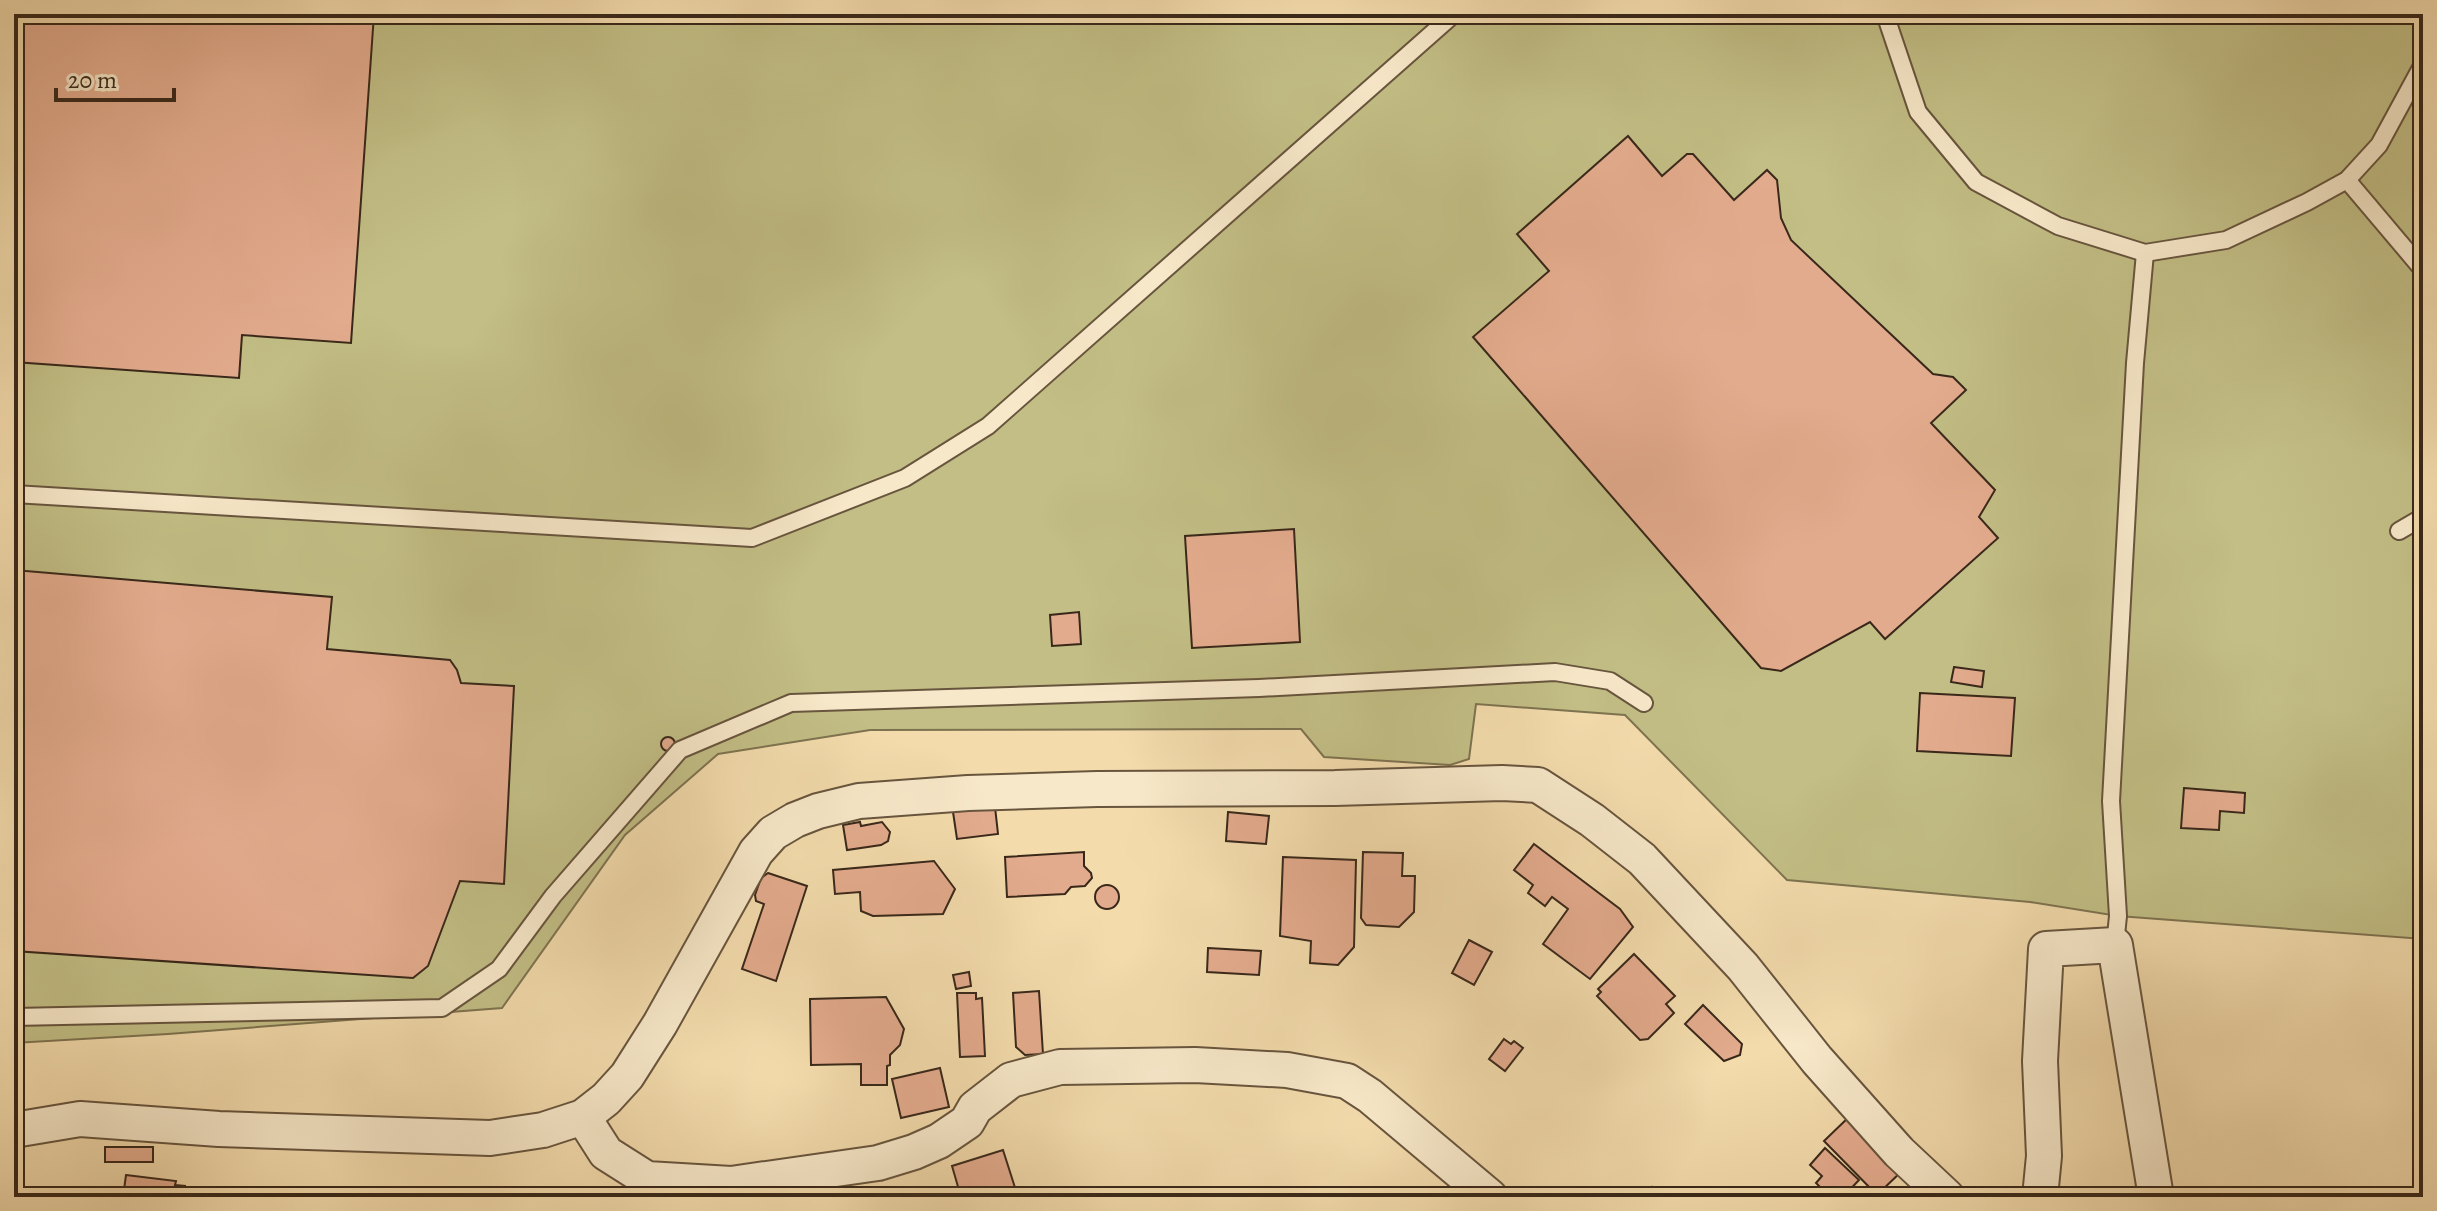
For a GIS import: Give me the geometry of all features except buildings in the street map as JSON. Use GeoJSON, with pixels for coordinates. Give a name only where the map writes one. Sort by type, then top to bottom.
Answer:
{"type":"FeatureCollection","features":[{"type":"Feature","properties":{"kind":"street"},"geometry":{"type":"LineString","coordinates":[[14,1130],[80,1119],[219,1129],[490,1138],[543,1130],[583,1117],[606,1099],[627,1076],[660,1024],[756,852],[773,833],[795,820],[859,801],[968,793],[1097,789],[1335,788],[1502,783],[1538,785],[1592,820],[1642,859],[1743,967],[1817,1060],[1899,1152],[1947,1197]]}},
{"type":"Feature","properties":{"kind":"street"},"geometry":{"type":"LineString","coordinates":[[2040,1197],[2044,1156],[2040,1061],[2046,949],[2115,945],[2156,1197]]}},
{"type":"Feature","properties":{"kind":"street"},"geometry":{"type":"LineString","coordinates":[[583,1117],[606,1153],[647,1179],[731,1184],[878,1163],[914,1152],[939,1141],[967,1122],[975,1108],[1011,1080],[1060,1067],[1195,1065],[1287,1070],[1347,1081],[1370,1096],[1490,1197]]}},
{"type":"Feature","properties":{"kind":"lane"},"geometry":{"type":"LineString","coordinates":[[14,494],[752,538],[905,478],[988,426],[1439,21],[1454,14]]}},
{"type":"Feature","properties":{"kind":"lane"},"geometry":{"type":"LineString","coordinates":[[1888,14],[1888,23],[1918,112],[1976,182],[2058,226],[2145,253],[2226,240],[2347,180],[2379,145],[2423,64]]}},
{"type":"Feature","properties":{"kind":"lane"},"geometry":{"type":"LineString","coordinates":[[2347,180],[2423,270]]}},
{"type":"Feature","properties":{"kind":"lane"},"geometry":{"type":"LineString","coordinates":[[2115,945],[2118,916],[2111,801],[2135,363],[2145,253]]}},
{"type":"Feature","properties":{"kind":"lane"},"geometry":{"type":"LineString","coordinates":[[2399,531],[2423,517]]}},
{"type":"Feature","properties":{"kind":"lane"},"geometry":{"type":"LineString","coordinates":[[14,1017],[442,1008],[499,969],[553,896],[680,750],[791,703],[1259,688],[1555,672],[1610,681],[1644,703]]}},
{"type":"Feature","properties":{"kind":"shaded area"},"geometry":{"type":"Polygon","coordinates":[[[14,14],[2423,14],[2423,939],[2118,916],[2030,902],[1787,880],[1625,715],[1476,704],[1469,759],[1450,765],[1324,757],[1301,729],[870,730],[718,754],[625,835],[502,1008],[14,1043],[14,14]]]}}]}
